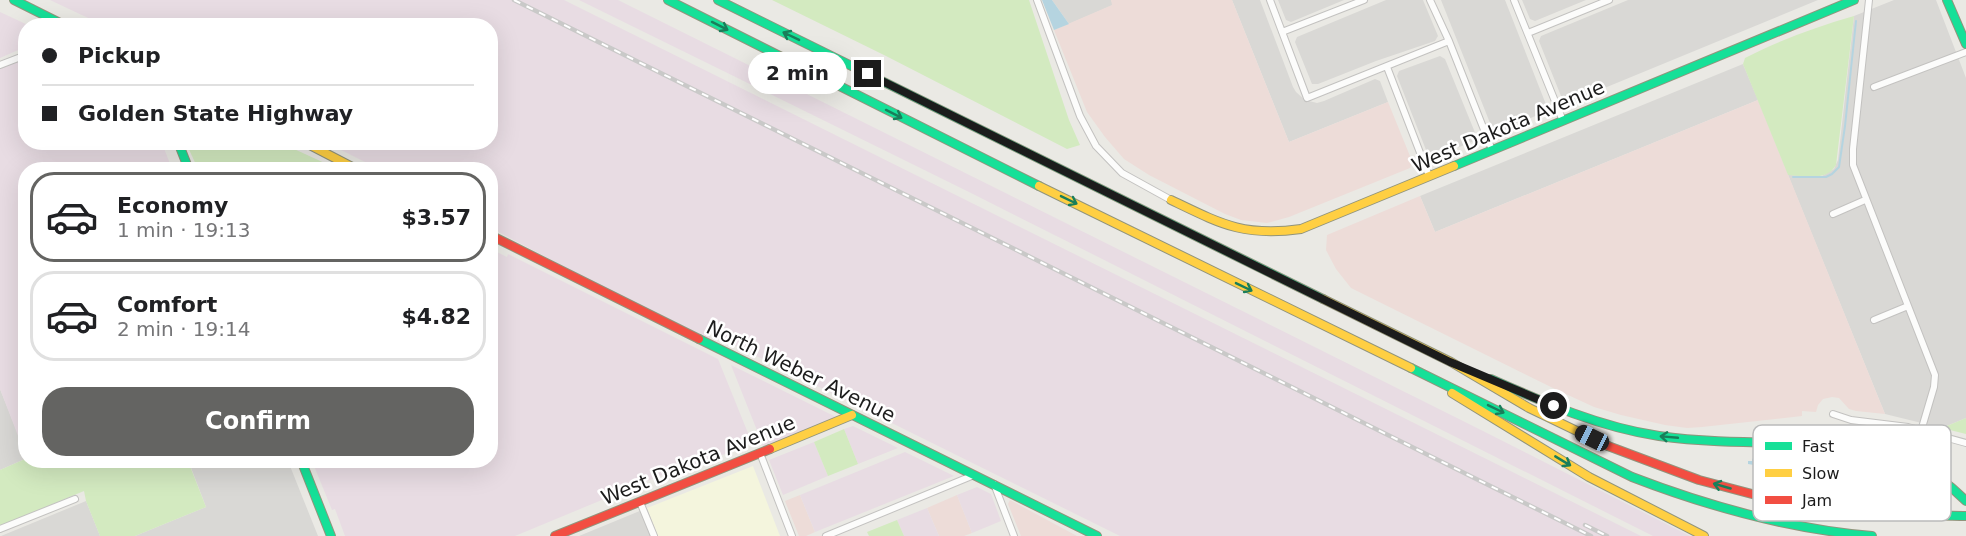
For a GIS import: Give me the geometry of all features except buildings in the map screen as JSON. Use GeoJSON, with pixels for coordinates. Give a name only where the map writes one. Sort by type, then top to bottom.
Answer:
{"type":"FeatureCollection","features":[{"type":"Feature","properties":{"kind":"main road"},"geometry":{"type":"LineString","coordinates":[[14,0],[50,18]]}},
{"type":"Feature","properties":{"kind":"main road"},"geometry":{"type":"LineString","coordinates":[[668,0],[1043,188],[1622,472],[1674,494],[1753,518]]}},
{"type":"Feature","properties":{"kind":"main road"},"geometry":{"type":"LineString","coordinates":[[718,0],[1450,362],[1554,406],[1612,426],[1659,436],[1753,442]]}},
{"type":"Feature","properties":{"kind":"main road","name":"West Dakota Avenue"},"geometry":{"type":"LineString","coordinates":[[1172,200],[1220,224],[1241,231],[1258,234],[1301,229],[1854,0]]}},
{"type":"Feature","properties":{"kind":"main road"},"geometry":{"type":"LineString","coordinates":[[1947,0],[1966,44]]}},
{"type":"Feature","properties":{"kind":"main road"},"geometry":{"type":"LineString","coordinates":[[319,150],[343,162]]}},
{"type":"Feature","properties":{"kind":"main road","name":"North Weber Avenue"},"geometry":{"type":"LineString","coordinates":[[498,239],[1097,536]]}},
{"type":"Feature","properties":{"kind":"main road"},"geometry":{"type":"LineString","coordinates":[[1450,362],[1529,408],[1631,456],[1753,495]]}},
{"type":"Feature","properties":{"kind":"main road"},"geometry":{"type":"LineString","coordinates":[[1425,374],[1465,402],[1589,477],[1704,536]]}},
{"type":"Feature","properties":{"kind":"main road","name":"West Dakota Avenue"},"geometry":{"type":"LineString","coordinates":[[555,536],[852,415]]}},
{"type":"Feature","properties":{"kind":"main road"},"geometry":{"type":"LineString","coordinates":[[304,468],[331,536]]}},
{"type":"Feature","properties":{"kind":"main road"},"geometry":{"type":"LineString","coordinates":[[1951,487],[1966,501]]}},
{"type":"Feature","properties":{"kind":"main road"},"geometry":{"type":"LineString","coordinates":[[1951,516],[1966,516]]}},
{"type":"Feature","properties":{"kind":"main road"},"geometry":{"type":"LineString","coordinates":[[1767,521],[1805,529],[1872,536]]}},
{"type":"Feature","properties":{"kind":"street"},"geometry":{"type":"LineString","coordinates":[[1037,0],[1080,116],[1096,146],[1122,173],[1172,200]]}},
{"type":"Feature","properties":{"kind":"street"},"geometry":{"type":"LineString","coordinates":[[1270,0],[1307,98],[1449,41]]}},
{"type":"Feature","properties":{"kind":"street"},"geometry":{"type":"LineString","coordinates":[[1282,32],[1364,0]]}},
{"type":"Feature","properties":{"kind":"street"},"geometry":{"type":"LineString","coordinates":[[1430,0],[1449,41],[1492,150]]}},
{"type":"Feature","properties":{"kind":"street"},"geometry":{"type":"LineString","coordinates":[[1514,0],[1563,121]]}},
{"type":"Feature","properties":{"kind":"street"},"geometry":{"type":"LineString","coordinates":[[1528,33],[1609,0]]}},
{"type":"Feature","properties":{"kind":"street"},"geometry":{"type":"LineString","coordinates":[[1869,0],[1852,157],[1857,179],[1935,375],[1934,387],[1923,425]]}},
{"type":"Feature","properties":{"kind":"street"},"geometry":{"type":"LineString","coordinates":[[1874,87],[1966,51]]}},
{"type":"Feature","properties":{"kind":"street"},"geometry":{"type":"LineString","coordinates":[[0,65],[18,58]]}},
{"type":"Feature","properties":{"kind":"street"},"geometry":{"type":"LineString","coordinates":[[1387,67],[1430,176]]}},
{"type":"Feature","properties":{"kind":"street"},"geometry":{"type":"LineString","coordinates":[[1833,214],[1865,200]]}},
{"type":"Feature","properties":{"kind":"street"},"geometry":{"type":"LineString","coordinates":[[1874,320],[1908,306]]}},
{"type":"Feature","properties":{"kind":"street"},"geometry":{"type":"LineString","coordinates":[[1833,414],[1851,420],[1894,425]]}},
{"type":"Feature","properties":{"kind":"street"},"geometry":{"type":"LineString","coordinates":[[1951,439],[1966,443]]}},
{"type":"Feature","properties":{"kind":"street"},"geometry":{"type":"LineString","coordinates":[[760,453],[792,536]]}},
{"type":"Feature","properties":{"kind":"street"},"geometry":{"type":"LineString","coordinates":[[826,536],[974,475]]}},
{"type":"Feature","properties":{"kind":"street"},"geometry":{"type":"LineString","coordinates":[[994,484],[1014,536]]}},
{"type":"Feature","properties":{"kind":"street"},"geometry":{"type":"LineString","coordinates":[[0,529],[75,498]]}},
{"type":"Feature","properties":{"kind":"street"},"geometry":{"type":"LineString","coordinates":[[640,502],[654,536]]}},
{"type":"Feature","properties":{"kind":"shaded area"},"geometry":{"type":"Polygon","coordinates":[[[50,0],[564,0],[1641,536],[1120,536],[708,332],[713,345],[498,232],[498,162],[365,162],[341,150],[498,150],[498,18],[88,18],[50,0]]]}},
{"type":"Feature","properties":{"kind":"shaded area"},"geometry":{"type":"Polygon","coordinates":[[[579,0],[618,0],[1690,536],[1653,536],[971,193],[579,0]]]}},
{"type":"Feature","properties":{"kind":"shaded area"},"geometry":{"type":"Polygon","coordinates":[[[1052,0],[1111,0],[1113,5],[1069,24],[1052,0]]]}},
{"type":"Feature","properties":{"kind":"shaded area"},"geometry":{"type":"Polygon","coordinates":[[[1111,0],[1232,0],[1289,142],[1388,102],[1412,161],[1410,168],[1289,217],[1267,223],[1241,220],[1225,214],[1149,175],[1124,159],[1087,112],[1054,30],[1112,5],[1111,0]]]}},
{"type":"Feature","properties":{"kind":"shaded area"},"geometry":{"type":"Polygon","coordinates":[[[1232,0],[1260,0],[1293,87],[1305,100],[1317,103],[1324,101],[1375,79],[1380,81],[1388,102],[1289,142],[1232,0]]]}},
{"type":"Feature","properties":{"kind":"shaded area"},"geometry":{"type":"Polygon","coordinates":[[[1278,0],[1344,0],[1291,22],[1286,20],[1278,0]]]}},
{"type":"Feature","properties":{"kind":"shaded area"},"geometry":{"type":"Polygon","coordinates":[[[1386,0],[1423,0],[1438,36],[1435,41],[1318,84],[1312,84],[1295,42],[1297,37],[1386,0]]]}},
{"type":"Feature","properties":{"kind":"shaded area"},"geometry":{"type":"Polygon","coordinates":[[[1441,0],[1505,0],[1547,107],[1545,112],[1499,131],[1492,128],[1441,0]]]}},
{"type":"Feature","properties":{"kind":"shaded area"},"geometry":{"type":"Polygon","coordinates":[[[1522,0],[1586,0],[1535,21],[1530,19],[1522,0]]]}},
{"type":"Feature","properties":{"kind":"shaded area"},"geometry":{"type":"Polygon","coordinates":[[[1628,0],[1818,0],[1568,103],[1563,101],[1539,41],[1541,36],[1628,0]]]}},
{"type":"Feature","properties":{"kind":"shaded area"},"geometry":{"type":"Polygon","coordinates":[[[1894,0],[1936,0],[1966,78],[1966,418],[1949,425],[1930,425],[1885,414],[1788,175],[1822,176],[1834,169],[1838,160],[1854,16],[1894,0]]]}},
{"type":"Feature","properties":{"kind":"shaded area"},"geometry":{"type":"Polygon","coordinates":[[[0,12],[18,20],[18,50],[0,58],[0,12]]]}},
{"type":"Feature","properties":{"kind":"shaded area"},"geometry":{"type":"Polygon","coordinates":[[[1440,56],[1445,59],[1476,135],[1474,141],[1435,157],[1428,155],[1397,76],[1399,71],[1440,56]]]}},
{"type":"Feature","properties":{"kind":"shaded area"},"geometry":{"type":"Polygon","coordinates":[[[18,61],[18,150],[165,150],[169,162],[18,162],[18,436],[0,389],[0,69],[18,61]]]}},
{"type":"Feature","properties":{"kind":"shaded area"},"geometry":{"type":"Polygon","coordinates":[[[1743,64],[1758,100],[1435,232],[1420,196],[1743,64]]]}},
{"type":"Feature","properties":{"kind":"shaded area"},"geometry":{"type":"Polygon","coordinates":[[[1758,100],[1885,414],[1849,409],[1839,398],[1832,397],[1823,399],[1816,412],[1802,411],[1802,416],[1702,427],[1687,428],[1665,425],[1621,415],[1594,407],[1555,389],[1351,288],[1336,269],[1326,250],[1327,235],[1420,196],[1435,232],[1758,100]]]}},
{"type":"Feature","properties":{"kind":"shaded area"},"geometry":{"type":"Polygon","coordinates":[[[498,252],[507,257],[508,254],[718,359],[752,443],[663,479],[662,475],[515,536],[345,536],[335,509],[332,510],[315,468],[498,468],[498,252]]]}},
{"type":"Feature","properties":{"kind":"shaded area"},"geometry":{"type":"Polygon","coordinates":[[[731,365],[838,418],[764,448],[731,365]]]}},
{"type":"Feature","properties":{"kind":"shaded area"},"geometry":{"type":"Polygon","coordinates":[[[0,389],[18,434],[18,462],[0,470],[0,389]]]}},
{"type":"Feature","properties":{"kind":"shaded area"},"geometry":{"type":"Polygon","coordinates":[[[853,426],[898,448],[858,464],[844,429],[853,426]]]}},
{"type":"Feature","properties":{"kind":"shaded area"},"geometry":{"type":"Polygon","coordinates":[[[814,442],[828,476],[783,495],[769,460],[814,442]]]}},
{"type":"Feature","properties":{"kind":"shaded area"},"geometry":{"type":"Polygon","coordinates":[[[905,452],[954,476],[815,532],[800,495],[905,452]]]}},
{"type":"Feature","properties":{"kind":"shaded area"},"geometry":{"type":"Polygon","coordinates":[[[753,466],[780,536],[658,536],[647,508],[753,466]]]}},
{"type":"Feature","properties":{"kind":"shaded area"},"geometry":{"type":"Polygon","coordinates":[[[191,468],[291,468],[318,536],[135,536],[206,507],[191,468]]]}},
{"type":"Feature","properties":{"kind":"shaded area"},"geometry":{"type":"Polygon","coordinates":[[[977,487],[991,494],[1001,521],[972,533],[957,495],[977,487]]]}},
{"type":"Feature","properties":{"kind":"shaded area"},"geometry":{"type":"Polygon","coordinates":[[[800,495],[815,532],[806,536],[799,536],[785,501],[800,495]]]}},
{"type":"Feature","properties":{"kind":"shaded area"},"geometry":{"type":"Polygon","coordinates":[[[957,495],[972,533],[964,536],[939,536],[927,508],[957,495]]]}},
{"type":"Feature","properties":{"kind":"shaded area"},"geometry":{"type":"Polygon","coordinates":[[[1010,500],[1077,536],[1021,536],[1008,504],[1010,500]]]}},
{"type":"Feature","properties":{"kind":"shaded area"},"geometry":{"type":"Polygon","coordinates":[[[86,501],[100,536],[1,536],[86,501]]]}},
{"type":"Feature","properties":{"kind":"shaded area"},"geometry":{"type":"Polygon","coordinates":[[[647,508],[658,536],[579,536],[647,508]]]}},
{"type":"Feature","properties":{"kind":"shaded area"},"geometry":{"type":"Polygon","coordinates":[[[927,508],[939,536],[904,536],[897,520],[927,508]]]}},
{"type":"Feature","properties":{"kind":"green space"},"geometry":{"type":"Polygon","coordinates":[[[772,0],[1029,0],[1069,120],[1080,145],[1067,149],[772,0]]]}},
{"type":"Feature","properties":{"kind":"green space"},"geometry":{"type":"Polygon","coordinates":[[[1854,16],[1836,165],[1827,174],[1821,176],[1788,175],[1743,64],[1745,58],[1798,34],[1854,16]]]}},
{"type":"Feature","properties":{"kind":"green space"},"geometry":{"type":"Polygon","coordinates":[[[189,150],[296,150],[322,162],[195,162],[189,150]]]}},
{"type":"Feature","properties":{"kind":"green space"},"geometry":{"type":"Polygon","coordinates":[[[1966,418],[1966,434],[1951,430],[1949,425],[1966,418]]]}},
{"type":"Feature","properties":{"kind":"green space"},"geometry":{"type":"Polygon","coordinates":[[[844,429],[858,464],[828,476],[814,442],[844,429]]]}},
{"type":"Feature","properties":{"kind":"green space"},"geometry":{"type":"Polygon","coordinates":[[[18,462],[18,468],[191,468],[206,507],[135,536],[100,536],[84,491],[0,526],[0,470],[18,462]]]}},
{"type":"Feature","properties":{"kind":"green space"},"geometry":{"type":"Polygon","coordinates":[[[897,520],[904,536],[869,536],[867,532],[897,520]]]}},
{"type":"Feature","properties":{"kind":"water"},"geometry":{"type":"Polygon","coordinates":[[[1042,0],[1052,0],[1069,24],[1054,30],[1042,0]]]}},
{"type":"Feature","properties":{"kind":"waterway"},"geometry":{"type":"LineString","coordinates":[[1793,177],[1826,177],[1839,167],[1856,21]]}},
{"type":"Feature","properties":{"kind":"railway"},"geometry":{"type":"LineString","coordinates":[[514,0],[1591,536]]}},
{"type":"Feature","properties":{"kind":"railway"},"geometry":{"type":"LineString","coordinates":[[1585,525],[1607,536]]}},
{"type":"Feature","properties":{"kind":"traffic: fast"},"geometry":{"type":"LineString","coordinates":[[14,0],[50,18]]}},
{"type":"Feature","properties":{"kind":"traffic: fast"},"geometry":{"type":"LineString","coordinates":[[668,0],[1039,186]]}},
{"type":"Feature","properties":{"kind":"traffic: fast"},"geometry":{"type":"LineString","coordinates":[[718,0],[1323,299]]}},
{"type":"Feature","properties":{"kind":"traffic: fast"},"geometry":{"type":"LineString","coordinates":[[1454,166],[1854,0]]}},
{"type":"Feature","properties":{"kind":"traffic: fast"},"geometry":{"type":"LineString","coordinates":[[1947,0],[1966,44]]}},
{"type":"Feature","properties":{"kind":"traffic: fast"},"geometry":{"type":"LineString","coordinates":[[181,150],[186,162]]}},
{"type":"Feature","properties":{"kind":"traffic: fast"},"geometry":{"type":"LineString","coordinates":[[699,339],[1097,536]]}},
{"type":"Feature","properties":{"kind":"traffic: fast"},"geometry":{"type":"LineString","coordinates":[[1411,368],[1632,477],[1691,498],[1753,516]]}},
{"type":"Feature","properties":{"kind":"traffic: fast"},"geometry":{"type":"LineString","coordinates":[[1491,379],[1552,405],[1615,427],[1677,438],[1753,442]]}},
{"type":"Feature","properties":{"kind":"traffic: fast"},"geometry":{"type":"LineString","coordinates":[[304,468],[331,536]]}},
{"type":"Feature","properties":{"kind":"traffic: fast"},"geometry":{"type":"LineString","coordinates":[[1951,488],[1966,501]]}},
{"type":"Feature","properties":{"kind":"traffic: fast"},"geometry":{"type":"LineString","coordinates":[[1951,516],[1966,516]]}},
{"type":"Feature","properties":{"kind":"traffic: fast"},"geometry":{"type":"LineString","coordinates":[[1776,521],[1841,533],[1872,536]]}},
{"type":"Feature","properties":{"kind":"traffic: slow"},"geometry":{"type":"LineString","coordinates":[[319,150],[343,162]]}},
{"type":"Feature","properties":{"kind":"traffic: slow"},"geometry":{"type":"LineString","coordinates":[[1171,200],[1233,227],[1264,231],[1301,229],[1454,166]]}},
{"type":"Feature","properties":{"kind":"traffic: slow"},"geometry":{"type":"LineString","coordinates":[[1039,186],[1411,368]]}},
{"type":"Feature","properties":{"kind":"traffic: slow"},"geometry":{"type":"LineString","coordinates":[[1323,299],[1451,362],[1529,408],[1608,446]]}},
{"type":"Feature","properties":{"kind":"traffic: slow"},"geometry":{"type":"LineString","coordinates":[[1452,393],[1589,477],[1704,536]]}},
{"type":"Feature","properties":{"kind":"traffic: slow"},"geometry":{"type":"LineString","coordinates":[[770,449],[852,415]]}},
{"type":"Feature","properties":{"kind":"traffic: jam"},"geometry":{"type":"LineString","coordinates":[[498,239],[699,339]]}},
{"type":"Feature","properties":{"kind":"traffic: jam"},"geometry":{"type":"LineString","coordinates":[[1608,446],[1699,480],[1753,494]]}},
{"type":"Feature","properties":{"kind":"traffic: jam"},"geometry":{"type":"LineString","coordinates":[[555,536],[770,449]]}},
{"type":"Feature","properties":{"kind":"route"},"geometry":{"type":"LineString","coordinates":[[868,74],[1450,362],[1554,406]]}}]}
